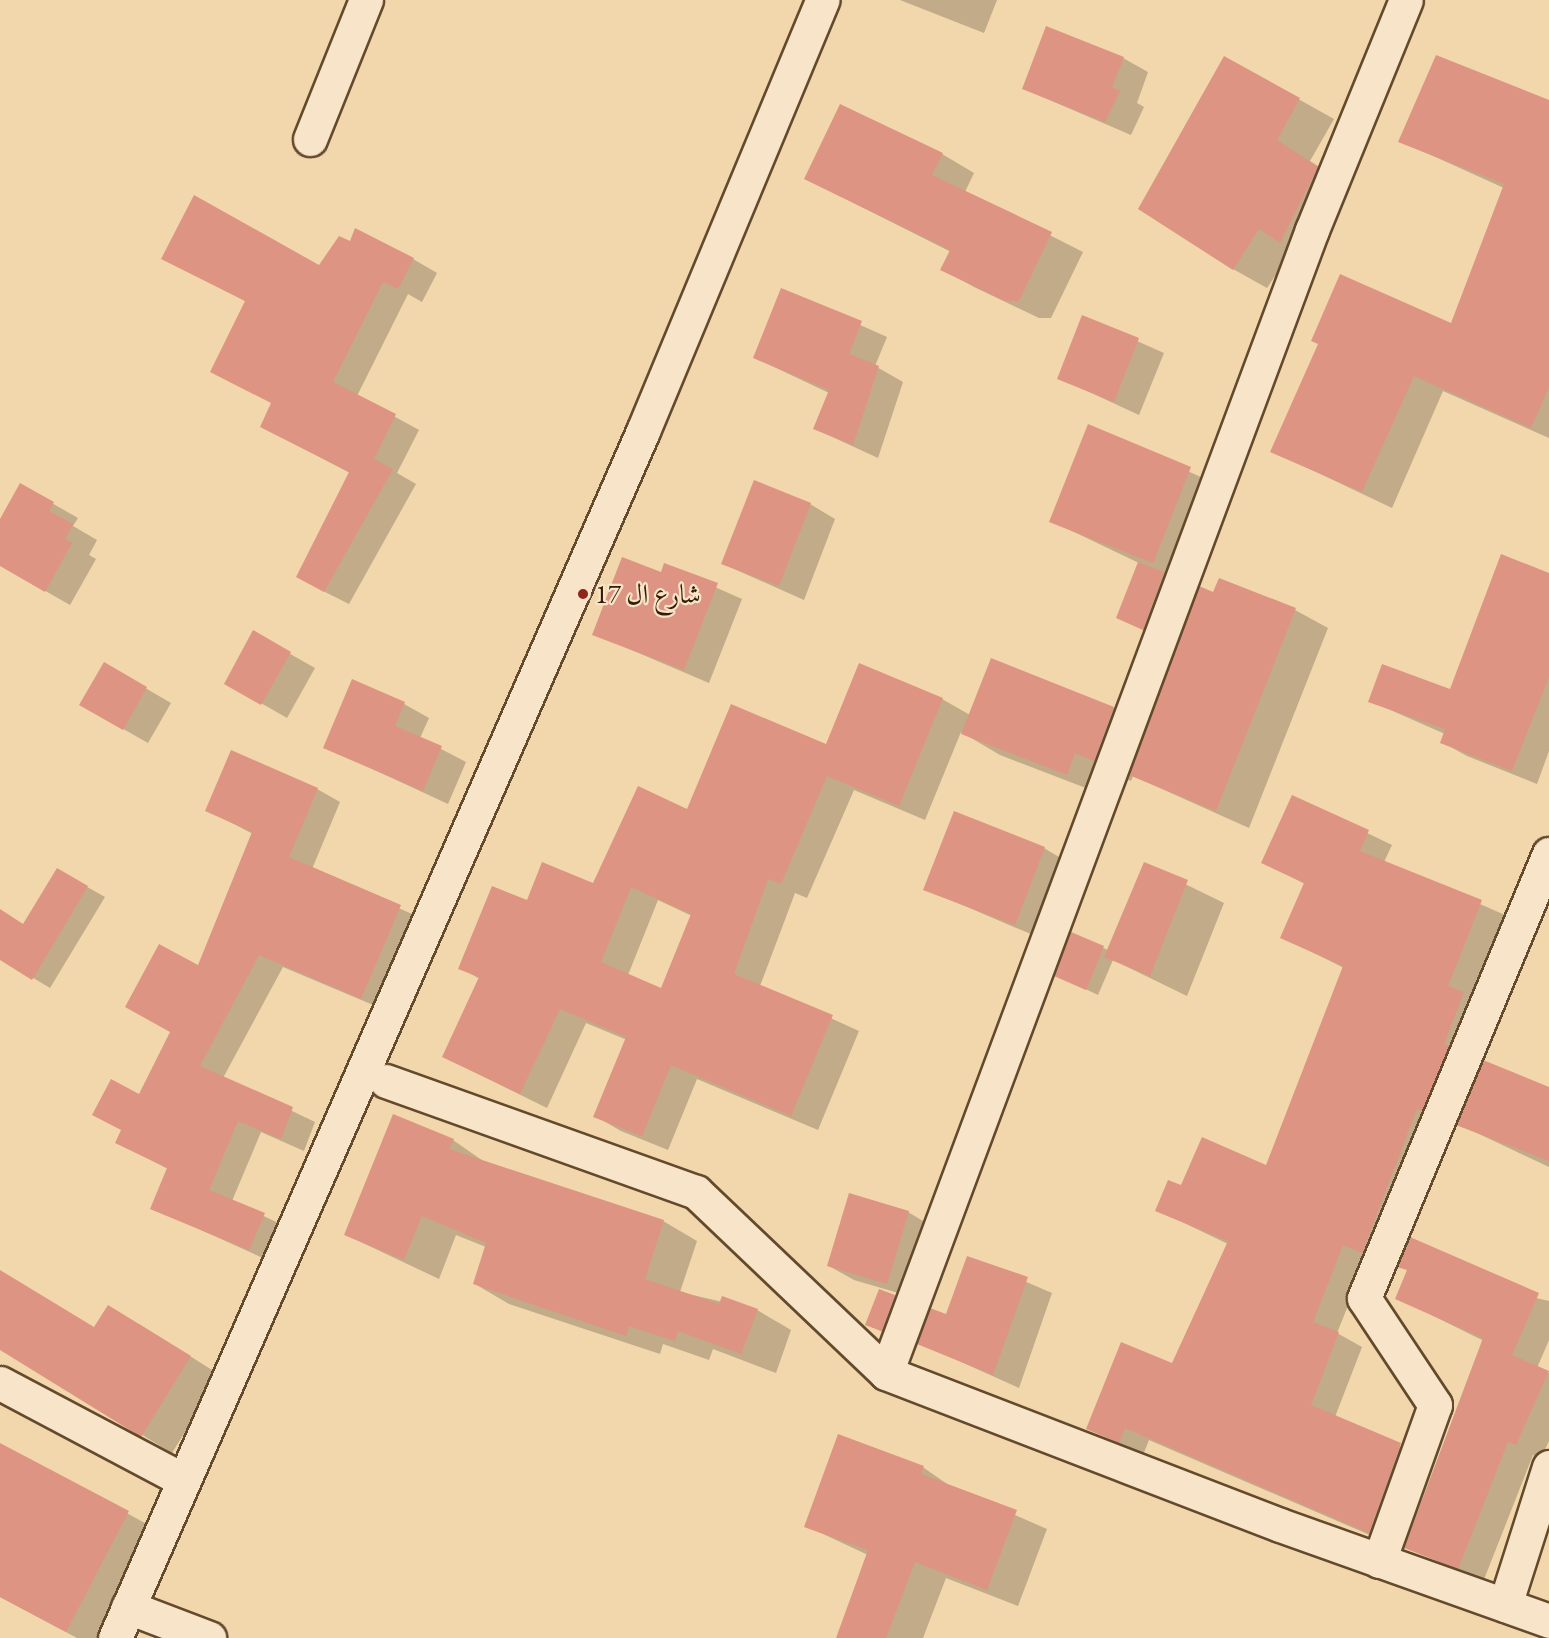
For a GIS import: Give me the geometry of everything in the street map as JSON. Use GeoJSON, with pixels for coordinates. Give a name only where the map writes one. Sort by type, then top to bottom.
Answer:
{"type":"FeatureCollection","features":[{"type":"Feature","properties":{"kind":"street"},"geometry":{"type":"LineString","coordinates":[[310,139],[366,0]]}},
{"type":"Feature","properties":{"kind":"street"},"geometry":{"type":"LineString","coordinates":[[115,1638],[181,1479],[643,431],[822,0]]}},
{"type":"Feature","properties":{"kind":"street"},"geometry":{"type":"LineString","coordinates":[[886,1372],[1312,230],[1406,0]]}},
{"type":"Feature","properties":{"kind":"street"},"geometry":{"type":"LineString","coordinates":[[1379,1561],[1435,1406],[1364,1298],[1549,854]]}},
{"type":"Feature","properties":{"kind":"street"},"geometry":{"type":"LineString","coordinates":[[386,1081],[696,1192],[886,1372],[1379,1561],[1549,1621]]}},
{"type":"Feature","properties":{"kind":"street"},"geometry":{"type":"LineString","coordinates":[[0,1383],[181,1479]]}},
{"type":"Feature","properties":{"kind":"street"},"geometry":{"type":"LineString","coordinates":[[1505,1605],[1549,1467]]}},
{"type":"Feature","properties":{"kind":"street"},"geometry":{"type":"LineString","coordinates":[[128,1606],[209,1638]]}},
{"type":"Feature","properties":{"kind":"building"},"geometry":{"type":"Polygon","coordinates":[[[1046,26],[1124,57],[1112,87],[1120,91],[1105,122],[1022,89],[1046,26]]]}},
{"type":"Feature","properties":{"kind":"building"},"geometry":{"type":"Polygon","coordinates":[[[1436,55],[1549,100],[1549,387],[1531,428],[1414,376],[1362,492],[1270,452],[1318,344],[1311,341],[1340,274],[1451,323],[1504,184],[1398,142],[1436,55]]]}},
{"type":"Feature","properties":{"kind":"building"},"geometry":{"type":"Polygon","coordinates":[[[1224,56],[1300,98],[1277,140],[1318,167],[1280,243],[1259,229],[1233,270],[1138,209],[1224,56]]]}},
{"type":"Feature","properties":{"kind":"building"},"geometry":{"type":"Polygon","coordinates":[[[840,104],[943,153],[932,175],[1052,232],[1019,301],[1005,301],[940,270],[950,250],[804,179],[840,104]]]}},
{"type":"Feature","properties":{"kind":"building"},"geometry":{"type":"Polygon","coordinates":[[[194,195],[319,265],[339,236],[350,241],[355,228],[414,258],[398,289],[383,282],[333,382],[396,414],[374,459],[393,469],[324,592],[296,577],[349,472],[260,427],[271,403],[210,372],[245,301],[161,259],[194,195]]]}},
{"type":"Feature","properties":{"kind":"building"},"geometry":{"type":"Polygon","coordinates":[[[781,288],[862,321],[849,354],[879,366],[853,445],[813,429],[829,390],[753,358],[781,288]]]}},
{"type":"Feature","properties":{"kind":"building"},"geometry":{"type":"Polygon","coordinates":[[[1082,315],[1139,338],[1114,402],[1057,379],[1082,315]]]}},
{"type":"Feature","properties":{"kind":"building"},"geometry":{"type":"Polygon","coordinates":[[[1088,424],[1191,467],[1153,563],[1049,522],[1088,424]]]}},
{"type":"Feature","properties":{"kind":"building"},"geometry":{"type":"Polygon","coordinates":[[[754,480],[811,503],[779,586],[721,564],[754,480]]]}},
{"type":"Feature","properties":{"kind":"building"},"geometry":{"type":"Polygon","coordinates":[[[20,483],[54,502],[49,511],[73,524],[65,539],[72,543],[45,592],[0,566],[0,519],[20,483]]]}},
{"type":"Feature","properties":{"kind":"building"},"geometry":{"type":"Polygon","coordinates":[[[1501,554],[1549,573],[1549,677],[1512,771],[1440,743],[1445,729],[1368,702],[1382,664],[1450,689],[1501,554]]]}},
{"type":"Feature","properties":{"kind":"building"},"geometry":{"type":"Polygon","coordinates":[[[622,557],[661,572],[664,563],[718,583],[684,670],[592,635],[622,557]]]}},
{"type":"Feature","properties":{"kind":"building"},"geometry":{"type":"Polygon","coordinates":[[[1138,562],[1164,572],[1143,630],[1116,618],[1138,562]]]}},
{"type":"Feature","properties":{"kind":"building"},"geometry":{"type":"Polygon","coordinates":[[[1219,578],[1296,608],[1216,811],[1129,775],[1199,586],[1213,592],[1219,578]]]}},
{"type":"Feature","properties":{"kind":"building"},"geometry":{"type":"Polygon","coordinates":[[[253,630],[291,652],[261,705],[224,684],[253,630]]]}},
{"type":"Feature","properties":{"kind":"building"},"geometry":{"type":"Polygon","coordinates":[[[991,658],[1114,707],[1094,761],[1075,753],[1067,775],[961,734],[991,658]]]}},
{"type":"Feature","properties":{"kind":"building"},"geometry":{"type":"Polygon","coordinates":[[[104,662],[147,687],[123,730],[79,705],[104,662]]]}},
{"type":"Feature","properties":{"kind":"building"},"geometry":{"type":"Polygon","coordinates":[[[859,663],[943,698],[899,806],[827,776],[781,884],[768,879],[734,974],[833,1015],[791,1116],[671,1065],[642,1136],[593,1117],[626,1037],[560,1009],[520,1094],[442,1057],[479,977],[458,969],[492,886],[527,900],[542,862],[593,883],[638,786],[687,809],[731,704],[826,744],[859,663]],[[631,887],[601,962],[661,988],[691,914],[631,887]]]}},
{"type":"Feature","properties":{"kind":"building"},"geometry":{"type":"Polygon","coordinates":[[[352,679],[405,702],[395,726],[442,746],[423,791],[323,748],[352,679]]]}},
{"type":"Feature","properties":{"kind":"building"},"geometry":{"type":"Polygon","coordinates":[[[231,750],[318,788],[289,857],[401,905],[361,999],[259,955],[200,1066],[293,1107],[281,1139],[238,1121],[209,1190],[265,1213],[249,1250],[150,1209],[167,1168],[115,1143],[121,1130],[92,1115],[111,1079],[139,1094],[170,1032],[125,1007],[159,944],[198,965],[252,832],[205,811],[231,750]]]}},
{"type":"Feature","properties":{"kind":"building"},"geometry":{"type":"Polygon","coordinates":[[[1292,795],[1369,830],[1360,851],[1482,900],[1448,986],[1464,992],[1444,1044],[1449,1046],[1422,1111],[1417,1109],[1362,1253],[1343,1245],[1313,1322],[1339,1332],[1311,1405],[1401,1443],[1369,1533],[1125,1428],[1119,1443],[1086,1429],[1121,1342],[1172,1363],[1228,1241],[1155,1211],[1168,1180],[1181,1185],[1202,1137],[1266,1165],[1343,966],[1280,938],[1304,883],[1261,863],[1292,795]]]}},
{"type":"Feature","properties":{"kind":"building"},"geometry":{"type":"Polygon","coordinates":[[[954,811],[1045,847],[1015,925],[923,890],[954,811]]]}},
{"type":"Feature","properties":{"kind":"building"},"geometry":{"type":"Polygon","coordinates":[[[1144,862],[1188,880],[1150,976],[1104,957],[1144,862]]]}},
{"type":"Feature","properties":{"kind":"building"},"geometry":{"type":"Polygon","coordinates":[[[57,868],[88,886],[32,980],[0,960],[0,909],[23,924],[57,868]]]}},
{"type":"Feature","properties":{"kind":"building"},"geometry":{"type":"Polygon","coordinates":[[[1071,932],[1104,946],[1086,990],[1054,976],[1071,932]]]}},
{"type":"Feature","properties":{"kind":"building"},"geometry":{"type":"Polygon","coordinates":[[[1483,1060],[1549,1087],[1549,1161],[1456,1125],[1483,1060]]]}},
{"type":"Feature","properties":{"kind":"building"},"geometry":{"type":"Polygon","coordinates":[[[393,1114],[454,1139],[449,1149],[664,1220],[645,1279],[719,1304],[722,1296],[758,1309],[741,1354],[678,1331],[675,1341],[629,1326],[626,1336],[473,1284],[486,1243],[422,1216],[404,1260],[344,1235],[393,1114]]]}},
{"type":"Feature","properties":{"kind":"building"},"geometry":{"type":"Polygon","coordinates":[[[849,1193],[909,1211],[887,1284],[827,1266],[849,1193]]]}},
{"type":"Feature","properties":{"kind":"building"},"geometry":{"type":"Polygon","coordinates":[[[1410,1237],[1539,1293],[1512,1355],[1549,1371],[1516,1445],[1508,1442],[1458,1569],[1404,1548],[1483,1338],[1395,1299],[1407,1270],[1397,1267],[1410,1237]]]}},
{"type":"Feature","properties":{"kind":"building"},"geometry":{"type":"Polygon","coordinates":[[[967,1256],[1028,1277],[993,1375],[917,1344],[930,1308],[946,1314],[967,1256]]]}},
{"type":"Feature","properties":{"kind":"building"},"geometry":{"type":"Polygon","coordinates":[[[0,1270],[94,1327],[108,1305],[191,1356],[141,1437],[0,1350],[0,1270]]]}},
{"type":"Feature","properties":{"kind":"building"},"geometry":{"type":"Polygon","coordinates":[[[879,1289],[895,1295],[882,1331],[865,1325],[879,1289]]]}},
{"type":"Feature","properties":{"kind":"building"},"geometry":{"type":"Polygon","coordinates":[[[838,1434],[924,1466],[921,1474],[1017,1510],[987,1590],[915,1562],[886,1638],[836,1638],[868,1550],[804,1527],[838,1434]]]}},
{"type":"Feature","properties":{"kind":"building"},"geometry":{"type":"Polygon","coordinates":[[[0,1443],[129,1511],[66,1632],[0,1597],[0,1443]]]}},
{"type":"Feature","properties":{"kind":"place","name":"شارع ال 17"},"geometry":{"type":"Point","coordinates":[583,594]}}]}
